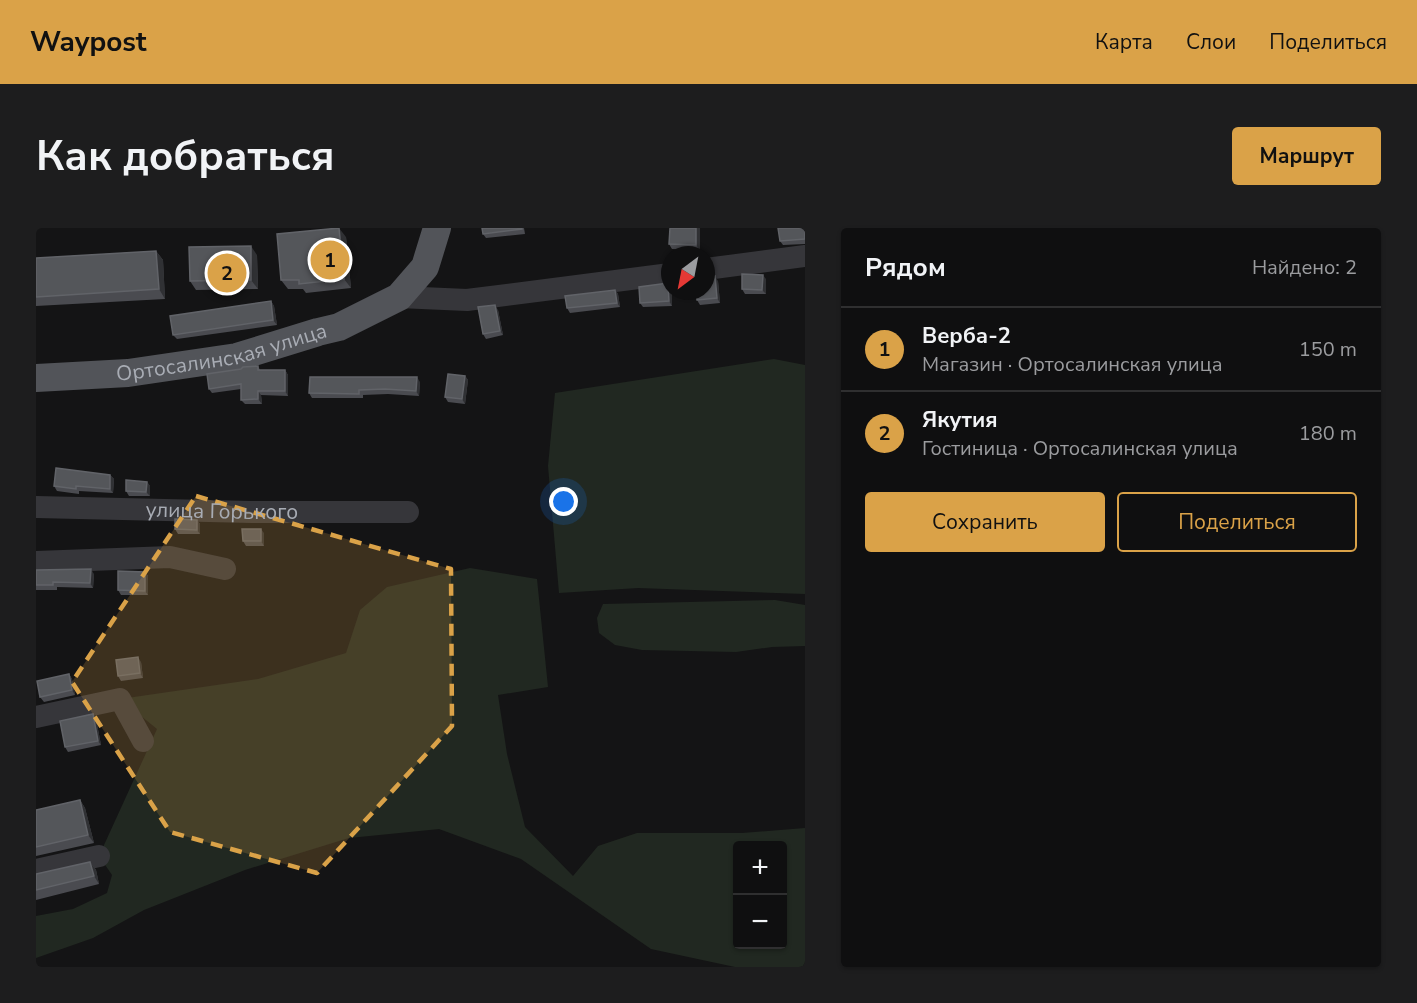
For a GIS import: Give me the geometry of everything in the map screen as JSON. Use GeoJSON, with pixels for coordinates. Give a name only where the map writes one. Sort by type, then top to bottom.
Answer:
{"type":"FeatureCollection","features":[{"type":"Feature","properties":{"kind":"main road","name":"Ортосалинская улица"},"geometry":{"type":"LineString","coordinates":[[36,378],[128,373],[237,357],[339,327],[399,297],[425,267],[437,228]]}},
{"type":"Feature","properties":{"kind":"street"},"geometry":{"type":"LineString","coordinates":[[715,268],[805,256]]}},
{"type":"Feature","properties":{"kind":"street","name":"Ортосалинская улица"},"geometry":{"type":"LineString","coordinates":[[399,297],[467,300],[661,275]]}},
{"type":"Feature","properties":{"kind":"street","name":"улица Горького"},"geometry":{"type":"LineString","coordinates":[[36,507],[251,512],[408,512]]}},
{"type":"Feature","properties":{"kind":"street"},"geometry":{"type":"LineString","coordinates":[[36,562],[170,557],[225,569]]}},
{"type":"Feature","properties":{"kind":"street"},"geometry":{"type":"LineString","coordinates":[[36,717],[120,699],[143,741]]}},
{"type":"Feature","properties":{"kind":"street"},"geometry":{"type":"LineString","coordinates":[[36,870],[99,856]]}},
{"type":"Feature","properties":{"kind":"highlighted area"},"geometry":{"type":"Polygon","coordinates":[[[196,496],[451,569],[452,726],[317,873],[170,832],[72,682],[196,496]]]}},
{"type":"Feature","properties":{"kind":"shaded area"},"geometry":{"type":"Polygon","coordinates":[[[774,359],[805,365],[805,594],[638,588],[559,593],[548,466],[555,393],[774,359]]]}},
{"type":"Feature","properties":{"kind":"shaded area"},"geometry":{"type":"Polygon","coordinates":[[[470,568],[537,579],[548,687],[498,695],[507,754],[525,827],[573,876],[598,846],[637,833],[742,833],[805,828],[805,967],[735,967],[651,949],[521,859],[439,829],[349,838],[245,870],[144,910],[93,938],[36,958],[36,916],[73,909],[107,893],[112,875],[99,856],[157,729],[120,699],[258,679],[346,653],[360,610],[387,587],[470,568]]]}},
{"type":"Feature","properties":{"kind":"shaded area"},"geometry":{"type":"Polygon","coordinates":[[[775,600],[805,605],[805,646],[772,647],[736,652],[642,650],[615,645],[599,633],[597,618],[603,604],[775,600]]]}},
{"type":"Feature","properties":{"kind":"building"},"geometry":{"type":"Polygon","coordinates":[[[339,228],[344,279],[299,284],[299,280],[281,280],[277,234],[339,228]]]}},
{"type":"Feature","properties":{"kind":"building"},"geometry":{"type":"Polygon","coordinates":[[[482,228],[522,228],[522,229],[483,234],[482,228]]]}},
{"type":"Feature","properties":{"kind":"building"},"geometry":{"type":"Polygon","coordinates":[[[670,228],[696,228],[696,245],[669,244],[670,228]]]}},
{"type":"Feature","properties":{"kind":"building"},"geometry":{"type":"Polygon","coordinates":[[[778,228],[805,228],[805,239],[780,241],[778,228]]]}},
{"type":"Feature","properties":{"kind":"building"},"geometry":{"type":"Polygon","coordinates":[[[251,246],[251,280],[190,281],[189,247],[251,246]]]}},
{"type":"Feature","properties":{"kind":"building"},"geometry":{"type":"Polygon","coordinates":[[[156,251],[159,289],[36,297],[36,258],[156,251]]]}},
{"type":"Feature","properties":{"kind":"building"},"geometry":{"type":"Polygon","coordinates":[[[742,274],[763,275],[762,290],[742,289],[742,274]]]}},
{"type":"Feature","properties":{"kind":"building"},"geometry":{"type":"Polygon","coordinates":[[[661,284],[661,300],[669,301],[640,303],[639,287],[661,284]]]}},
{"type":"Feature","properties":{"kind":"building"},"geometry":{"type":"Polygon","coordinates":[[[615,290],[617,303],[567,308],[565,296],[615,290]]]}},
{"type":"Feature","properties":{"kind":"building"},"geometry":{"type":"Polygon","coordinates":[[[271,301],[273,320],[173,335],[170,316],[271,301]]]}},
{"type":"Feature","properties":{"kind":"building"},"geometry":{"type":"Polygon","coordinates":[[[495,305],[500,331],[483,334],[478,307],[495,305]]]}},
{"type":"Feature","properties":{"kind":"building"},"geometry":{"type":"Polygon","coordinates":[[[258,366],[258,370],[285,370],[285,391],[258,391],[258,399],[241,400],[241,384],[209,389],[207,374],[258,366]]]}},
{"type":"Feature","properties":{"kind":"building"},"geometry":{"type":"Polygon","coordinates":[[[448,374],[465,376],[462,399],[445,397],[448,374]]]}},
{"type":"Feature","properties":{"kind":"building"},"geometry":{"type":"Polygon","coordinates":[[[310,377],[417,377],[416,391],[359,390],[359,394],[309,393],[310,377]]]}},
{"type":"Feature","properties":{"kind":"building"},"geometry":{"type":"Polygon","coordinates":[[[56,468],[110,475],[110,489],[76,486],[76,489],[54,486],[56,468]]]}},
{"type":"Feature","properties":{"kind":"building"},"geometry":{"type":"Polygon","coordinates":[[[126,480],[147,482],[146,492],[126,491],[126,480]]]}},
{"type":"Feature","properties":{"kind":"building"},"geometry":{"type":"Polygon","coordinates":[[[175,519],[197,520],[197,530],[175,529],[175,519]]]}},
{"type":"Feature","properties":{"kind":"building"},"geometry":{"type":"Polygon","coordinates":[[[242,529],[261,529],[261,541],[243,541],[242,529]]]}},
{"type":"Feature","properties":{"kind":"building"},"geometry":{"type":"Polygon","coordinates":[[[91,569],[90,583],[53,582],[53,585],[36,585],[36,570],[91,569]]]}},
{"type":"Feature","properties":{"kind":"building"},"geometry":{"type":"Polygon","coordinates":[[[118,571],[145,572],[145,591],[118,590],[118,571]]]}},
{"type":"Feature","properties":{"kind":"building"},"geometry":{"type":"Polygon","coordinates":[[[138,657],[140,673],[118,676],[116,660],[138,657]]]}},
{"type":"Feature","properties":{"kind":"building"},"geometry":{"type":"Polygon","coordinates":[[[69,674],[72,690],[40,697],[37,681],[69,674]]]}},
{"type":"Feature","properties":{"kind":"building"},"geometry":{"type":"Polygon","coordinates":[[[93,714],[98,741],[65,747],[60,721],[93,714]]]}},
{"type":"Feature","properties":{"kind":"building"},"geometry":{"type":"Polygon","coordinates":[[[80,800],[88,835],[36,847],[36,810],[80,800]]]}},
{"type":"Feature","properties":{"kind":"building"},"geometry":{"type":"Polygon","coordinates":[[[90,862],[94,876],[36,890],[36,874],[90,862]]]}},
{"type":"Feature","properties":{"kind":"place","name":"Верба-2"},"geometry":{"type":"Point","coordinates":[330,260]}},
{"type":"Feature","properties":{"kind":"place","name":"Якутия"},"geometry":{"type":"Point","coordinates":[227,273]}}]}
